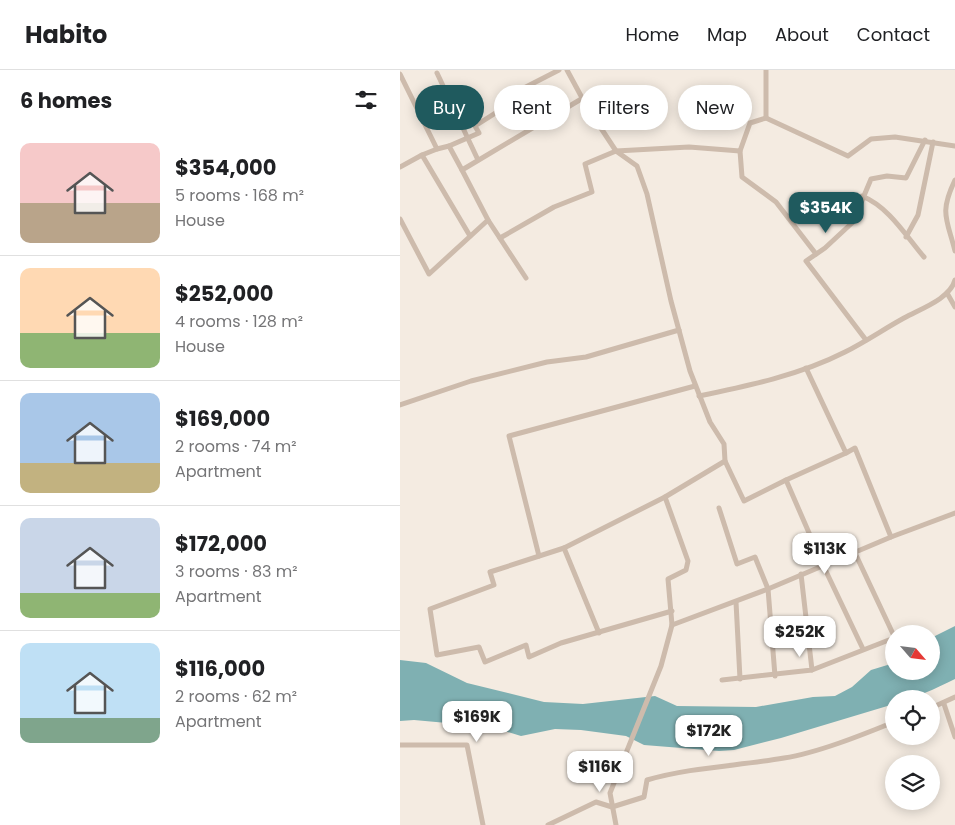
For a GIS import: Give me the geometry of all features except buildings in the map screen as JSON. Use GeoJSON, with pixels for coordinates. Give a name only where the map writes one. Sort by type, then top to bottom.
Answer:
{"type":"FeatureCollection","features":[{"type":"Feature","properties":{"kind":"street"},"geometry":{"type":"LineString","coordinates":[[400,167],[422,155],[479,133],[475,126],[522,96],[520,90],[559,70]]}},
{"type":"Feature","properties":{"kind":"street"},"geometry":{"type":"LineString","coordinates":[[567,70],[580,94]]}},
{"type":"Feature","properties":{"kind":"street"},"geometry":{"type":"LineString","coordinates":[[766,70],[766,118]]}},
{"type":"Feature","properties":{"kind":"street"},"geometry":{"type":"LineString","coordinates":[[437,73],[478,160]]}},
{"type":"Feature","properties":{"kind":"street"},"geometry":{"type":"LineString","coordinates":[[400,74],[437,149]]}},
{"type":"Feature","properties":{"kind":"street"},"geometry":{"type":"LineString","coordinates":[[462,170],[580,99]]}},
{"type":"Feature","properties":{"kind":"street"},"geometry":{"type":"LineString","coordinates":[[816,254],[776,202],[742,177],[740,151],[750,123],[766,118],[848,156],[871,139],[895,136],[955,146]]}},
{"type":"Feature","properties":{"kind":"street"},"geometry":{"type":"LineString","coordinates":[[603,130],[616,151],[637,166],[695,386],[710,422],[724,444],[725,461],[744,501],[855,448],[891,537]]}},
{"type":"Feature","properties":{"kind":"street"},"geometry":{"type":"LineString","coordinates":[[866,340],[806,261],[853,222],[862,196],[871,178],[887,176],[906,178],[925,140]]}},
{"type":"Feature","properties":{"kind":"street"},"geometry":{"type":"LineString","coordinates":[[906,237],[918,215],[933,142]]}},
{"type":"Feature","properties":{"kind":"street"},"geometry":{"type":"LineString","coordinates":[[449,146],[488,220],[526,278]]}},
{"type":"Feature","properties":{"kind":"street"},"geometry":{"type":"LineString","coordinates":[[500,238],[554,207],[592,192],[586,164],[616,151],[689,147],[740,151]]}},
{"type":"Feature","properties":{"kind":"street"},"geometry":{"type":"LineString","coordinates":[[422,155],[470,236]]}},
{"type":"Feature","properties":{"kind":"street"},"geometry":{"type":"LineString","coordinates":[[955,180],[945,207],[945,216],[955,252]]}},
{"type":"Feature","properties":{"kind":"street"},"geometry":{"type":"LineString","coordinates":[[862,196],[874,201],[924,257]]}},
{"type":"Feature","properties":{"kind":"street"},"geometry":{"type":"LineString","coordinates":[[400,219],[430,274],[488,220]]}},
{"type":"Feature","properties":{"kind":"street"},"geometry":{"type":"LineString","coordinates":[[699,396],[738,388],[806,368],[844,352],[947,293],[955,280]]}},
{"type":"Feature","properties":{"kind":"street"},"geometry":{"type":"LineString","coordinates":[[947,293],[955,307]]}},
{"type":"Feature","properties":{"kind":"street"},"geometry":{"type":"LineString","coordinates":[[400,405],[471,381],[547,362],[586,358],[679,330]]}},
{"type":"Feature","properties":{"kind":"street"},"geometry":{"type":"LineString","coordinates":[[806,368],[846,453]]}},
{"type":"Feature","properties":{"kind":"street"},"geometry":{"type":"LineString","coordinates":[[539,556],[509,436],[695,386]]}},
{"type":"Feature","properties":{"kind":"street"},"geometry":{"type":"LineString","coordinates":[[672,611],[561,643],[529,657],[526,645],[485,662],[479,646],[437,656],[430,609],[494,585],[490,572],[564,548],[666,497],[725,461]]}},
{"type":"Feature","properties":{"kind":"street"},"geometry":{"type":"LineString","coordinates":[[786,480],[823,565],[863,649]]}},
{"type":"Feature","properties":{"kind":"street"},"geometry":{"type":"LineString","coordinates":[[616,825],[610,792],[661,666],[672,625],[668,579],[686,570],[688,561],[677,535],[666,497]]}},
{"type":"Feature","properties":{"kind":"street"},"geometry":{"type":"LineString","coordinates":[[719,508],[736,564],[755,557],[768,589],[775,676]]}},
{"type":"Feature","properties":{"kind":"street"},"geometry":{"type":"LineString","coordinates":[[672,625],[736,602],[891,537],[955,513]]}},
{"type":"Feature","properties":{"kind":"street"},"geometry":{"type":"LineString","coordinates":[[564,548],[599,633]]}},
{"type":"Feature","properties":{"kind":"street"},"geometry":{"type":"LineString","coordinates":[[854,553],[888,625]]}},
{"type":"Feature","properties":{"kind":"street"},"geometry":{"type":"LineString","coordinates":[[801,574],[812,670]]}},
{"type":"Feature","properties":{"kind":"street"},"geometry":{"type":"LineString","coordinates":[[736,602],[740,680]]}},
{"type":"Feature","properties":{"kind":"street"},"geometry":{"type":"LineString","coordinates":[[722,680],[740,680],[812,670],[885,640]]}},
{"type":"Feature","properties":{"kind":"street"},"geometry":{"type":"LineString","coordinates":[[940,705],[955,697]]}},
{"type":"Feature","properties":{"kind":"street"},"geometry":{"type":"LineString","coordinates":[[944,704],[955,737]]}},
{"type":"Feature","properties":{"kind":"street"},"geometry":{"type":"LineString","coordinates":[[548,825],[596,802],[612,807],[644,796],[647,780],[697,769],[786,758],[885,725]]}},
{"type":"Feature","properties":{"kind":"street"},"geometry":{"type":"LineString","coordinates":[[400,745],[467,745],[483,825]]}},
{"type":"Feature","properties":{"kind":"water"},"geometry":{"type":"Polygon","coordinates":[[[955,626],[955,679],[933,690],[885,690],[885,707],[734,750],[719,751],[644,745],[626,736],[581,730],[555,729],[521,736],[491,727],[414,720],[400,721],[400,660],[426,663],[467,683],[544,702],[583,704],[655,696],[677,706],[756,707],[813,697],[835,696],[852,687],[871,670],[885,666],[885,680],[940,680],[940,634],[955,626]]]}}]}
